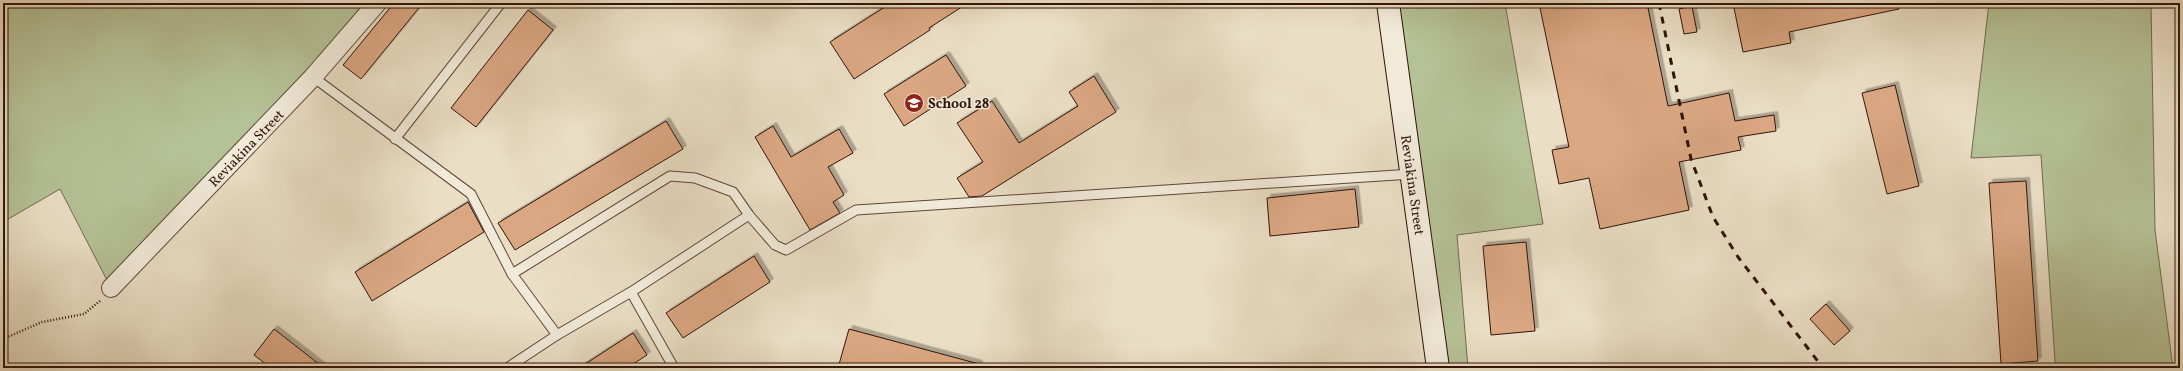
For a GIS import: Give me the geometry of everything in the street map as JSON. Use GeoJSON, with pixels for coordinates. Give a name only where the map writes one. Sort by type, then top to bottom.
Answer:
{"type":"FeatureCollection","features":[{"type":"Feature","properties":{"kind":"street","name":"Reviakina Street"},"geometry":{"type":"LineString","coordinates":[[111,288],[313,78],[377,3]]}},
{"type":"Feature","properties":{"kind":"street","name":"Reviakina Street"},"geometry":{"type":"LineString","coordinates":[[1388,3],[1438,368]]}},
{"type":"Feature","properties":{"kind":"lane"},"geometry":{"type":"LineString","coordinates":[[395,139],[501,3]]}},
{"type":"Feature","properties":{"kind":"lane"},"geometry":{"type":"LineString","coordinates":[[313,78],[471,194],[512,274],[557,335]]}},
{"type":"Feature","properties":{"kind":"lane"},"geometry":{"type":"LineString","coordinates":[[512,274],[670,176],[695,178],[733,192],[749,215],[775,245],[786,250],[856,210],[1412,174]]}},
{"type":"Feature","properties":{"kind":"lane"},"geometry":{"type":"LineString","coordinates":[[507,368],[557,335],[631,292],[749,215]]}},
{"type":"Feature","properties":{"kind":"lane"},"geometry":{"type":"LineString","coordinates":[[631,292],[674,368]]}},
{"type":"Feature","properties":{"kind":"path"},"geometry":{"type":"LineString","coordinates":[[3,339],[42,322],[84,314],[100,301],[111,288]]}},
{"type":"Feature","properties":{"kind":"green space"},"geometry":{"type":"Polygon","coordinates":[[[3,3],[377,3],[111,288],[60,189],[3,222],[3,3]]]}},
{"type":"Feature","properties":{"kind":"green space"},"geometry":{"type":"Polygon","coordinates":[[[1388,3],[1505,3],[1543,224],[1457,235],[1468,368],[1438,368],[1388,3]]]}},
{"type":"Feature","properties":{"kind":"green space"},"geometry":{"type":"Polygon","coordinates":[[[1989,3],[2151,3],[2155,230],[2173,368],[2058,368],[2055,361],[2041,155],[1971,158],[1989,3]]]}},
{"type":"Feature","properties":{"kind":"building"},"geometry":{"type":"Polygon","coordinates":[[[394,3],[423,3],[361,79],[343,65],[394,3]]]}},
{"type":"Feature","properties":{"kind":"building"},"geometry":{"type":"Polygon","coordinates":[[[891,3],[968,3],[929,28],[930,30],[854,79],[830,42],[891,3]]]}},
{"type":"Feature","properties":{"kind":"building"},"geometry":{"type":"Polygon","coordinates":[[[1539,3],[1647,3],[1668,106],[1729,93],[1735,121],[1774,115],[1776,131],[1738,137],[1741,150],[1679,162],[1689,210],[1600,229],[1589,178],[1559,184],[1552,150],[1569,147],[1539,3]]]}},
{"type":"Feature","properties":{"kind":"building"},"geometry":{"type":"Polygon","coordinates":[[[1733,3],[1899,3],[1899,9],[1789,32],[1791,43],[1743,52],[1733,3]]]}},
{"type":"Feature","properties":{"kind":"building"},"geometry":{"type":"Polygon","coordinates":[[[1692,6],[1697,32],[1684,34],[1679,9],[1692,6]]]}},
{"type":"Feature","properties":{"kind":"building"},"geometry":{"type":"Polygon","coordinates":[[[528,10],[553,30],[476,127],[451,108],[528,10]]]}},
{"type":"Feature","properties":{"kind":"building"},"geometry":{"type":"Polygon","coordinates":[[[946,55],[966,86],[904,126],[884,94],[946,55]]]}},
{"type":"Feature","properties":{"kind":"building"},"geometry":{"type":"Polygon","coordinates":[[[1094,76],[1116,112],[982,196],[969,197],[957,178],[983,162],[957,123],[992,101],[1019,143],[1078,106],[1069,92],[1094,76]]]}},
{"type":"Feature","properties":{"kind":"building"},"geometry":{"type":"Polygon","coordinates":[[[1895,85],[1919,186],[1887,194],[1862,93],[1895,85]]]}},
{"type":"Feature","properties":{"kind":"building"},"geometry":{"type":"Polygon","coordinates":[[[666,121],[683,149],[515,250],[498,223],[666,121]]]}},
{"type":"Feature","properties":{"kind":"building"},"geometry":{"type":"Polygon","coordinates":[[[773,126],[791,157],[839,129],[853,153],[828,167],[844,195],[833,202],[840,213],[810,230],[755,137],[773,126]]]}},
{"type":"Feature","properties":{"kind":"building"},"geometry":{"type":"Polygon","coordinates":[[[2026,181],[2038,361],[2001,364],[1989,183],[2026,181]]]}},
{"type":"Feature","properties":{"kind":"building"},"geometry":{"type":"Polygon","coordinates":[[[1355,189],[1359,227],[1270,236],[1267,198],[1355,189]]]}},
{"type":"Feature","properties":{"kind":"building"},"geometry":{"type":"Polygon","coordinates":[[[468,202],[484,232],[372,301],[355,272],[468,202]]]}},
{"type":"Feature","properties":{"kind":"building"},"geometry":{"type":"Polygon","coordinates":[[[1526,242],[1535,331],[1491,335],[1483,246],[1526,242]]]}},
{"type":"Feature","properties":{"kind":"building"},"geometry":{"type":"Polygon","coordinates":[[[754,256],[770,282],[683,338],[666,313],[754,256]]]}},
{"type":"Feature","properties":{"kind":"building"},"geometry":{"type":"Polygon","coordinates":[[[1826,304],[1850,331],[1834,345],[1810,319],[1826,304]]]}},
{"type":"Feature","properties":{"kind":"building"},"geometry":{"type":"Polygon","coordinates":[[[274,329],[324,368],[271,368],[254,355],[274,329]]]}},
{"type":"Feature","properties":{"kind":"building"},"geometry":{"type":"Polygon","coordinates":[[[849,329],[979,364],[978,368],[838,368],[849,329]]]}},
{"type":"Feature","properties":{"kind":"building"},"geometry":{"type":"Polygon","coordinates":[[[633,333],[647,355],[627,368],[579,368],[633,333]]]}},
{"type":"Feature","properties":{"kind":"railway"},"geometry":{"type":"LineString","coordinates":[[1659,3],[1691,159],[1713,217],[1738,257],[1823,368]]}},
{"type":"Feature","properties":{"kind":"place","name":"School 28"},"geometry":{"type":"Point","coordinates":[914,103]}}]}
